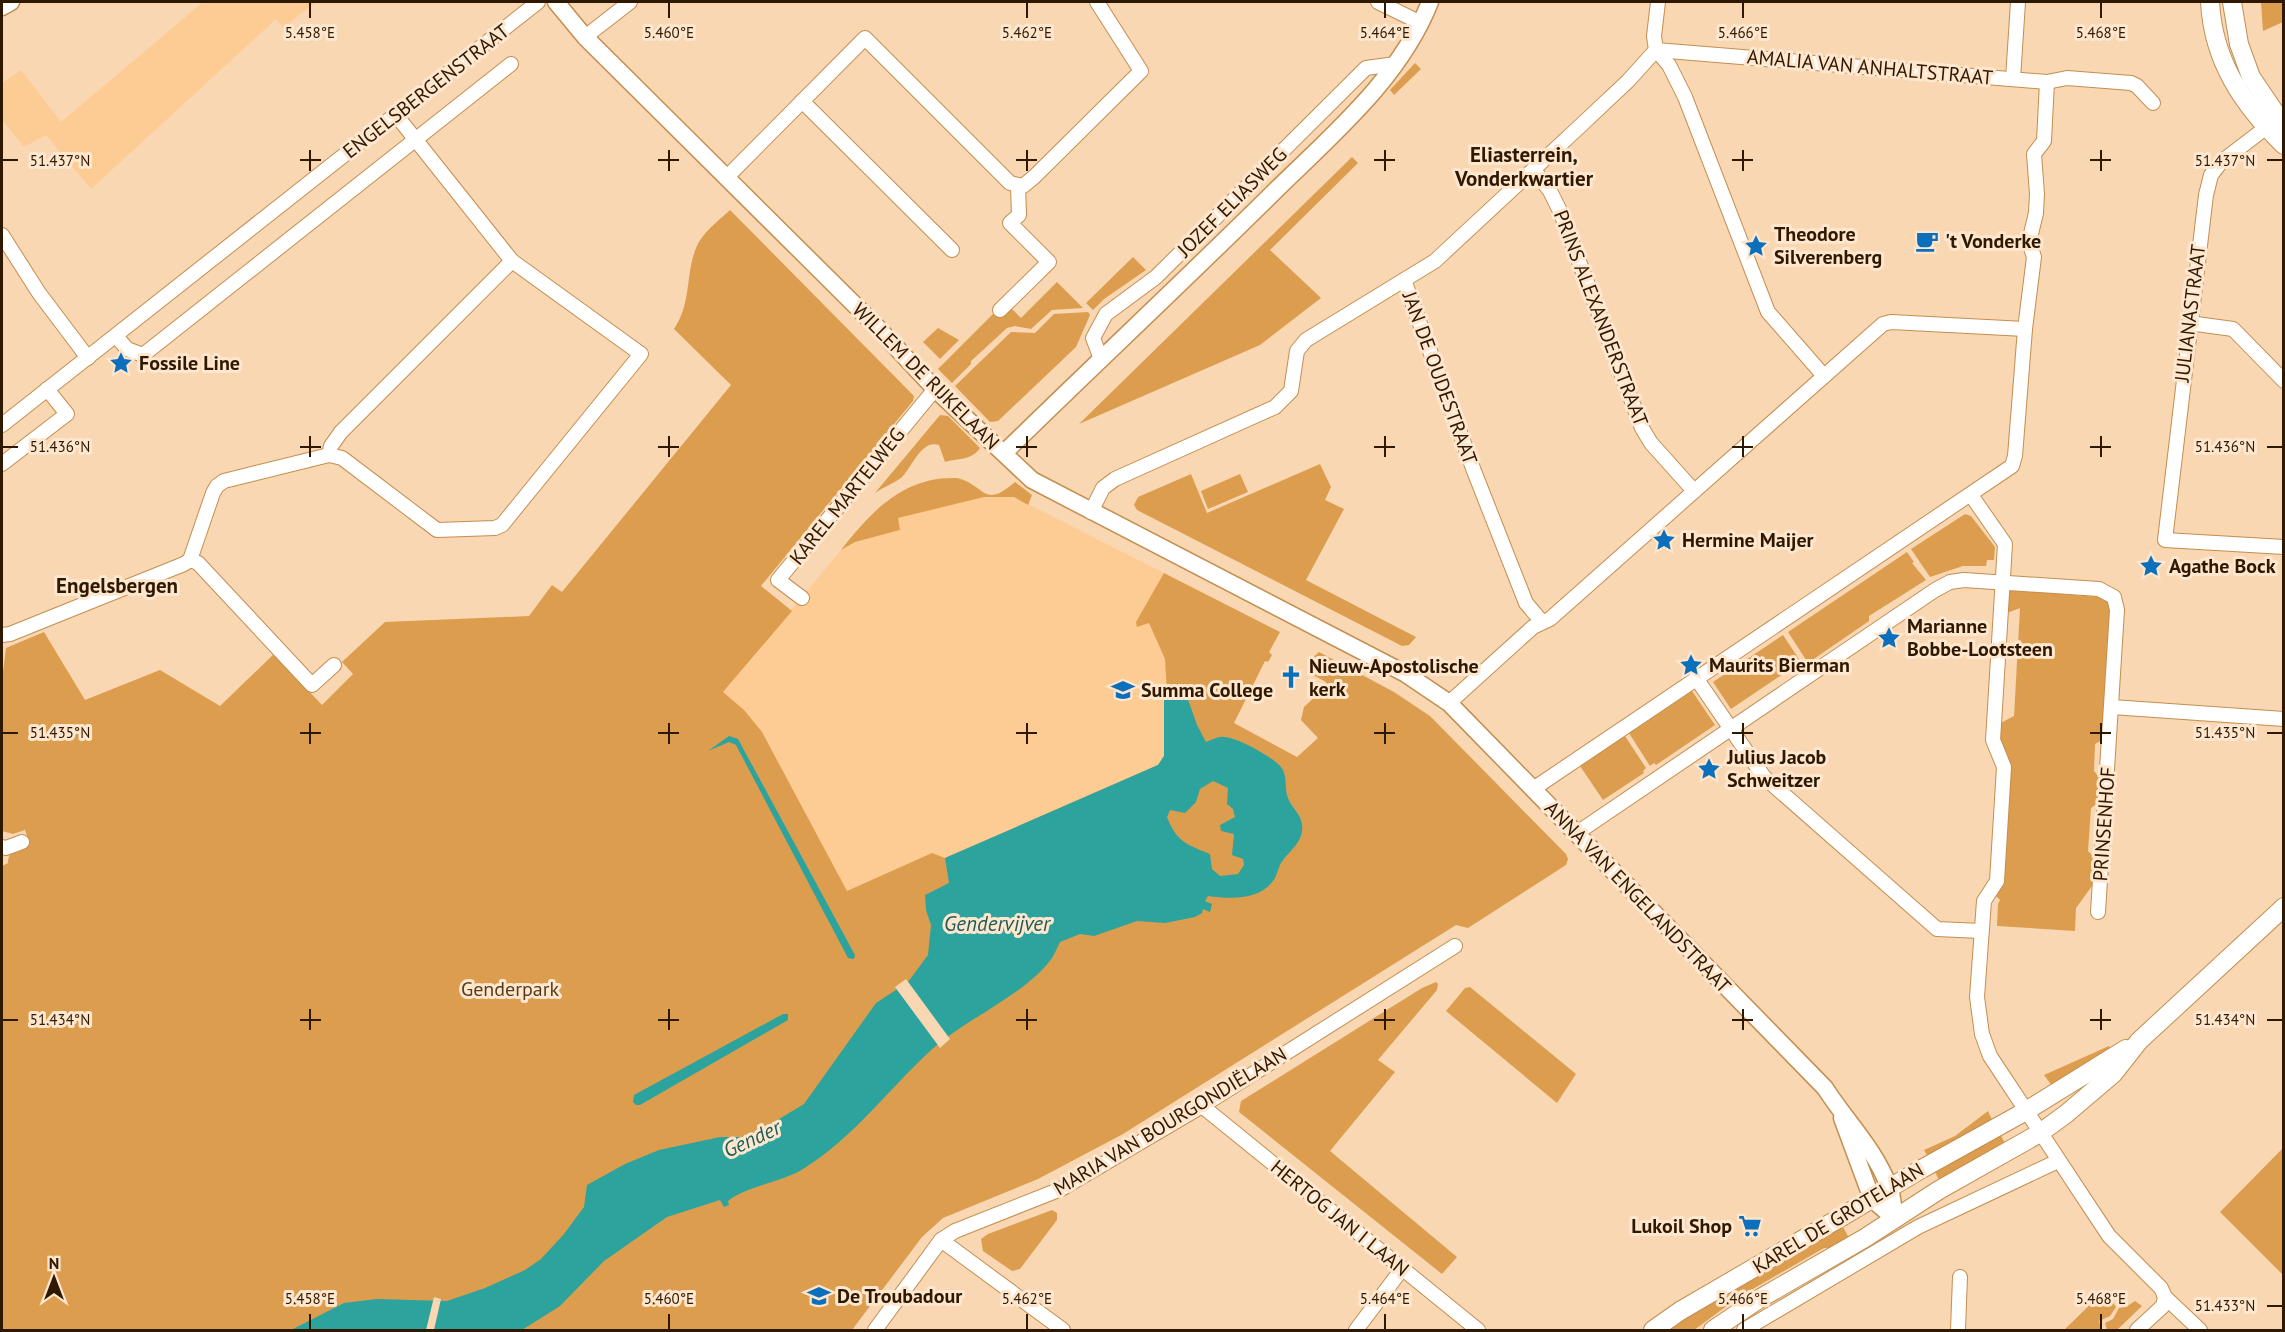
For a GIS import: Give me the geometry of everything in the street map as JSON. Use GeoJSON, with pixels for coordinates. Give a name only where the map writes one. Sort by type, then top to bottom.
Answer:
{"type":"FeatureCollection","features":[{"type":"Feature","properties":{"kind":"main road"},"geometry":{"type":"LineString","coordinates":[[2210,2],[2218,49],[2233,84],[2276,124]]}},
{"type":"Feature","properties":{"kind":"main road"},"geometry":{"type":"LineString","coordinates":[[2232,2],[2239,44],[2250,78],[2276,124],[2283,146]]}},
{"type":"Feature","properties":{"kind":"main road"},"geometry":{"type":"LineString","coordinates":[[2139,1041],[2283,907]]}},
{"type":"Feature","properties":{"kind":"main road","name":"KAREL DE GROTELAAN"},"geometry":{"type":"LineString","coordinates":[[1653,1330],[1680,1311],[2026,1111],[2139,1041]]}},
{"type":"Feature","properties":{"kind":"main road","name":"KAREL DE GROTELAAN"},"geometry":{"type":"LineString","coordinates":[[1713,1330],[1758,1299],[1895,1219],[1939,1190],[2040,1133],[2113,1074],[2139,1041]]}},
{"type":"Feature","properties":{"kind":"street"},"geometry":{"type":"LineString","coordinates":[[2,8],[11,2]]}},
{"type":"Feature","properties":{"kind":"street","name":"ENGELSBERGENSTRAAT"},"geometry":{"type":"LineString","coordinates":[[2,425],[538,2]]}},
{"type":"Feature","properties":{"kind":"street","name":"WILLEM DE RIJKELAAN"},"geometry":{"type":"LineString","coordinates":[[556,2],[585,37],[876,326],[935,389],[1032,480],[1406,674],[1449,703],[1533,789]]}},
{"type":"Feature","properties":{"kind":"street"},"geometry":{"type":"LineString","coordinates":[[585,37],[630,2]]}},
{"type":"Feature","properties":{"kind":"street"},"geometry":{"type":"LineString","coordinates":[[727,177],[865,38],[1010,183],[1018,186],[1027,183],[1141,71],[1097,2]]}},
{"type":"Feature","properties":{"kind":"street"},"geometry":{"type":"LineString","coordinates":[[1378,2],[1421,23]]}},
{"type":"Feature","properties":{"kind":"street","name":"JOZEF ELIASWEG"},"geometry":{"type":"LineString","coordinates":[[1004,453],[1179,286],[1355,112],[1396,64],[1421,23],[1430,2]]}},
{"type":"Feature","properties":{"kind":"street"},"geometry":{"type":"LineString","coordinates":[[1658,2],[1654,36],[1656,50],[1669,65],[1685,97],[1768,312],[1824,376]]}},
{"type":"Feature","properties":{"kind":"street"},"geometry":{"type":"LineString","coordinates":[[2013,79],[2018,2]]}},
{"type":"Feature","properties":{"kind":"street","name":"AMALIA VAN ANHALTSTRAAT"},"geometry":{"type":"LineString","coordinates":[[1656,50],[2047,82]]}},
{"type":"Feature","properties":{"kind":"street","name":"JAN DE OUDESTRAAT"},"geometry":{"type":"LineString","coordinates":[[1542,622],[1526,603],[1470,460],[1404,280],[1435,261],[1628,81],[1656,50]]}},
{"type":"Feature","properties":{"kind":"street","name":"ENGELSBERGENSTRAAT"},"geometry":{"type":"LineString","coordinates":[[116,336],[127,349],[143,355],[511,64]]}},
{"type":"Feature","properties":{"kind":"street","name":"JOZEF ELIASWEG"},"geometry":{"type":"LineString","coordinates":[[1101,359],[1093,338],[1106,314],[1156,278],[1366,68],[1396,64]]}},
{"type":"Feature","properties":{"kind":"street"},"geometry":{"type":"LineString","coordinates":[[1533,789],[2009,469],[2013,462],[2034,257],[2028,243],[2036,213],[2034,154],[2044,141],[2047,82],[2067,78],[2131,83],[2137,86],[2153,103]]}},
{"type":"Feature","properties":{"kind":"street"},"geometry":{"type":"LineString","coordinates":[[802,101],[952,250]]}},
{"type":"Feature","properties":{"kind":"street"},"geometry":{"type":"LineString","coordinates":[[2,635],[10,634],[190,560],[217,486],[224,481],[329,455],[342,458],[437,530],[495,528],[508,519],[641,354],[512,261],[396,115]]}},
{"type":"Feature","properties":{"kind":"street","name":"JULIANASTRAAT"},"geometry":{"type":"LineString","coordinates":[[2276,124],[2221,162],[2211,175],[2201,220],[2165,540],[2283,547]]}},
{"type":"Feature","properties":{"kind":"street","name":"PRINS ALEXANDERSTRAAT"},"geometry":{"type":"LineString","coordinates":[[1534,170],[1550,191],[1560,211],[1642,428],[1652,443],[1694,491]]}},
{"type":"Feature","properties":{"kind":"street"},"geometry":{"type":"LineString","coordinates":[[1000,310],[1049,262],[1010,223],[1018,215],[1018,186]]}},
{"type":"Feature","properties":{"kind":"street"},"geometry":{"type":"LineString","coordinates":[[2,235],[39,293],[88,358]]}},
{"type":"Feature","properties":{"kind":"street"},"geometry":{"type":"LineString","coordinates":[[329,455],[331,446],[341,432],[512,261]]}},
{"type":"Feature","properties":{"kind":"street"},"geometry":{"type":"LineString","coordinates":[[1090,512],[1103,488],[1115,478],[1275,407],[1291,391],[1297,351],[1306,340],[1364,302],[1404,280]]}},
{"type":"Feature","properties":{"kind":"street"},"geometry":{"type":"LineString","coordinates":[[1449,703],[1533,627],[1550,619],[1887,322],[2025,329]]}},
{"type":"Feature","properties":{"kind":"street"},"geometry":{"type":"LineString","coordinates":[[2189,323],[2233,329],[2283,381]]}},
{"type":"Feature","properties":{"kind":"street"},"geometry":{"type":"LineString","coordinates":[[2,464],[68,414],[47,389]]}},
{"type":"Feature","properties":{"kind":"street","name":"KAREL MARTELWEG"},"geometry":{"type":"LineString","coordinates":[[802,598],[778,580],[935,389]]}},
{"type":"Feature","properties":{"kind":"street"},"geometry":{"type":"LineString","coordinates":[[1971,495],[2005,544],[1993,740],[2004,767],[1997,881],[1984,901],[1981,931],[1977,997],[1982,1034],[1990,1056],[2109,1236],[2161,1288],[2164,1297],[2163,1306],[2137,1330]]}},
{"type":"Feature","properties":{"kind":"street"},"geometry":{"type":"LineString","coordinates":[[190,560],[198,563],[312,685],[334,665]]}},
{"type":"Feature","properties":{"kind":"street"},"geometry":{"type":"LineString","coordinates":[[1577,833],[1935,590],[1950,582],[1964,580],[2003,582]]}},
{"type":"Feature","properties":{"kind":"street","name":"PRINSENHOF"},"geometry":{"type":"LineString","coordinates":[[2003,582],[2093,588],[2105,591],[2114,597],[2117,610],[2098,912]]}},
{"type":"Feature","properties":{"kind":"street"},"geometry":{"type":"LineString","coordinates":[[1696,678],[1764,777],[1937,928],[1981,931]]}},
{"type":"Feature","properties":{"kind":"street"},"geometry":{"type":"LineString","coordinates":[[2112,706],[2283,719]]}},
{"type":"Feature","properties":{"kind":"street","name":"ANNA VAN ENGELANDSTRAAT"},"geometry":{"type":"LineString","coordinates":[[1533,789],[1825,1088],[1840,1112],[1861,1134],[1890,1188],[1895,1219]]}},
{"type":"Feature","properties":{"kind":"street"},"geometry":{"type":"LineString","coordinates":[[2,847],[6,848],[22,842]]}},
{"type":"Feature","properties":{"kind":"street","name":"MARIA VAN BOURGONDIËLAAN"},"geometry":{"type":"LineString","coordinates":[[875,1330],[941,1240],[955,1231],[1061,1189],[1202,1106],[1455,946]]}},
{"type":"Feature","properties":{"kind":"street","name":"HERTOG JAN I LAAN"},"geometry":{"type":"LineString","coordinates":[[1202,1106],[1478,1330]]}},
{"type":"Feature","properties":{"kind":"street","name":"ANNA VAN ENGELANDSTRAAT"},"geometry":{"type":"LineString","coordinates":[[1840,1112],[1872,1199],[1895,1219]]}},
{"type":"Feature","properties":{"kind":"street"},"geometry":{"type":"LineString","coordinates":[[1744,1330],[1918,1227],[2058,1161]]}},
{"type":"Feature","properties":{"kind":"street"},"geometry":{"type":"LineString","coordinates":[[941,1240],[1063,1330]]}},
{"type":"Feature","properties":{"kind":"street"},"geometry":{"type":"LineString","coordinates":[[1356,1330],[1402,1269]]}},
{"type":"Feature","properties":{"kind":"street"},"geometry":{"type":"LineString","coordinates":[[1958,1330],[1960,1277]]}},
{"type":"Feature","properties":{"kind":"street"},"geometry":{"type":"LineString","coordinates":[[2164,1297],[2200,1330]]}},
{"type":"Feature","properties":{"kind":"shaded area"},"geometry":{"type":"Polygon","coordinates":[[[203,2],[316,2],[283,28],[276,19],[91,189],[46,135],[24,147],[2,120],[2,83],[21,70],[61,122],[203,2]]]}},
{"type":"Feature","properties":{"kind":"shaded area","name":"Summa College"},"geometry":{"type":"Polygon","coordinates":[[[982,497],[1014,497],[1164,573],[1168,693],[1164,694],[1164,756],[1158,765],[851,899],[723,692],[841,550],[855,542],[900,530],[897,518],[982,497]]]}},
{"type":"Feature","properties":{"kind":"green space"},"geometry":{"type":"Polygon","coordinates":[[[2261,2],[2283,2],[2283,22],[2263,31],[2261,2]]]}},
{"type":"Feature","properties":{"kind":"green space"},"geometry":{"type":"Polygon","coordinates":[[[1415,63],[1421,69],[1394,95],[1390,90],[1415,63]]]}},
{"type":"Feature","properties":{"kind":"green space"},"geometry":{"type":"Polygon","coordinates":[[[1352,157],[1358,163],[1270,250],[1321,298],[1260,345],[1079,424],[1352,157]]]}},
{"type":"Feature","properties":{"kind":"green space","name":"Genderpark"},"geometry":{"type":"Polygon","coordinates":[[[730,210],[914,396],[913,401],[761,586],[792,611],[723,692],[744,710],[762,732],[847,891],[932,853],[945,858],[1158,765],[1164,756],[1164,693],[1167,693],[1165,659],[1149,623],[1137,627],[1136,622],[1164,573],[1280,632],[1269,652],[1272,655],[1268,662],[1265,661],[1234,723],[1297,757],[1318,738],[1301,720],[1304,707],[1320,692],[1326,682],[1309,673],[1312,658],[1319,652],[1394,692],[1430,716],[1566,854],[1568,859],[1566,865],[1468,928],[1456,925],[1123,1134],[1038,1179],[943,1218],[922,1237],[852,1330],[2,1330],[2,866],[8,863],[12,852],[30,844],[25,830],[13,834],[2,831],[2,680],[6,648],[44,632],[85,700],[160,670],[220,706],[274,654],[322,705],[353,674],[342,662],[385,622],[529,616],[552,585],[562,592],[731,385],[674,329],[680,319],[686,299],[690,269],[696,248],[706,232],[730,210]]]}},
{"type":"Feature","properties":{"kind":"green space"},"geometry":{"type":"Polygon","coordinates":[[[1133,257],[1146,270],[1104,299],[1093,310],[1086,303],[1133,257]]]}},
{"type":"Feature","properties":{"kind":"green space"},"geometry":{"type":"Polygon","coordinates":[[[1057,282],[1083,308],[1052,310],[1031,329],[1015,326],[1007,328],[971,361],[971,364],[952,383],[938,369],[995,312],[1001,318],[1011,308],[1021,318],[1057,282]]]}},
{"type":"Feature","properties":{"kind":"green space"},"geometry":{"type":"Polygon","coordinates":[[[1088,312],[1090,315],[1076,347],[998,421],[990,422],[955,386],[1011,332],[1035,333],[1054,314],[1088,312]]]}},
{"type":"Feature","properties":{"kind":"green space"},"geometry":{"type":"Polygon","coordinates":[[[938,328],[959,340],[940,359],[923,342],[938,328]]]}},
{"type":"Feature","properties":{"kind":"green space"},"geometry":{"type":"Polygon","coordinates":[[[940,415],[948,416],[980,448],[968,457],[945,462],[939,445],[927,446],[901,478],[875,493],[940,415]]]}},
{"type":"Feature","properties":{"kind":"green space"},"geometry":{"type":"Polygon","coordinates":[[[1320,464],[1331,487],[1325,500],[1344,509],[1306,580],[1416,637],[1409,645],[1402,646],[1137,510],[1134,505],[1138,497],[1191,474],[1207,513],[1320,464]]]}},
{"type":"Feature","properties":{"kind":"green space"},"geometry":{"type":"Polygon","coordinates":[[[1240,474],[1248,492],[1208,509],[1201,491],[1240,474]]]}},
{"type":"Feature","properties":{"kind":"green space"},"geometry":{"type":"Polygon","coordinates":[[[957,478],[967,481],[990,495],[1005,490],[1015,482],[1032,495],[1028,505],[1014,497],[984,497],[898,518],[900,530],[855,542],[841,550],[864,522],[904,490],[920,483],[957,478]]]}},
{"type":"Feature","properties":{"kind":"green space"},"geometry":{"type":"Polygon","coordinates":[[[1965,514],[1971,516],[1995,547],[1994,560],[1987,560],[1986,566],[1963,566],[1930,577],[1911,549],[1965,514]]]}},
{"type":"Feature","properties":{"kind":"green space"},"geometry":{"type":"Polygon","coordinates":[[[1907,552],[1914,562],[1912,563],[1926,580],[1869,616],[1869,621],[1808,663],[1788,632],[1907,552]]]}},
{"type":"Feature","properties":{"kind":"green space"},"geometry":{"type":"Polygon","coordinates":[[[2008,590],[2099,597],[2108,602],[2110,608],[2102,740],[2095,744],[2094,771],[2100,778],[2098,803],[2091,808],[2088,851],[2094,857],[2092,886],[2076,908],[2075,931],[1997,926],[2000,900],[1996,896],[2001,886],[2010,766],[1999,739],[1999,724],[2014,716],[2020,608],[2007,613],[2008,590]]]}},
{"type":"Feature","properties":{"kind":"green space"},"geometry":{"type":"Polygon","coordinates":[[[1783,635],[1801,662],[1731,709],[1713,682],[1783,635]]]}},
{"type":"Feature","properties":{"kind":"green space"},"geometry":{"type":"Polygon","coordinates":[[[1692,691],[1715,725],[1656,765],[1654,763],[1650,766],[1629,733],[1692,691]]]}},
{"type":"Feature","properties":{"kind":"green space"},"geometry":{"type":"Polygon","coordinates":[[[1625,736],[1646,768],[1644,773],[1603,800],[1580,766],[1625,736]]]}},
{"type":"Feature","properties":{"kind":"green space"},"geometry":{"type":"Polygon","coordinates":[[[1436,982],[1437,990],[1378,1060],[1395,1072],[1330,1151],[1457,1257],[1442,1274],[1239,1112],[1241,1101],[1422,988],[1436,982]]]}},
{"type":"Feature","properties":{"kind":"green space"},"geometry":{"type":"Polygon","coordinates":[[[1470,987],[1576,1074],[1557,1103],[1446,1011],[1465,988],[1470,987]]]}},
{"type":"Feature","properties":{"kind":"green space"},"geometry":{"type":"Polygon","coordinates":[[[2109,1046],[2112,1051],[2053,1087],[2044,1075],[2109,1046]]]}},
{"type":"Feature","properties":{"kind":"green space"},"geometry":{"type":"Polygon","coordinates":[[[1988,1111],[1993,1122],[1929,1159],[1924,1150],[1955,1136],[1988,1111]]]}},
{"type":"Feature","properties":{"kind":"green space"},"geometry":{"type":"Polygon","coordinates":[[[1999,1131],[2006,1146],[1941,1184],[1933,1168],[1999,1131]]]}},
{"type":"Feature","properties":{"kind":"green space"},"geometry":{"type":"Polygon","coordinates":[[[2283,1148],[2283,1275],[2220,1212],[2283,1148]]]}},
{"type":"Feature","properties":{"kind":"green space"},"geometry":{"type":"Polygon","coordinates":[[[1052,1210],[1057,1213],[1057,1220],[1020,1269],[1012,1271],[983,1251],[981,1239],[988,1234],[1052,1210]]]}},
{"type":"Feature","properties":{"kind":"green space"},"geometry":{"type":"Polygon","coordinates":[[[1842,1225],[1850,1240],[1839,1248],[1824,1248],[1739,1297],[1694,1330],[1667,1330],[1842,1225]]]}},
{"type":"Feature","properties":{"kind":"green space"},"geometry":{"type":"Polygon","coordinates":[[[2104,1291],[2112,1295],[2112,1301],[2116,1307],[2110,1316],[2099,1321],[2102,1330],[2064,1330],[2104,1291]]]}},
{"type":"Feature","properties":{"kind":"green space"},"geometry":{"type":"Polygon","coordinates":[[[2135,1301],[2142,1306],[2117,1330],[2107,1330],[2105,1323],[2113,1319],[2119,1308],[2126,1307],[2135,1301]]]}},
{"type":"Feature","properties":{"kind":"water","name":"Gendervijver"},"geometry":{"type":"Polygon","coordinates":[[[1186,694],[1206,742],[1222,737],[1237,740],[1254,748],[1281,767],[1288,798],[1300,817],[1302,831],[1299,841],[1283,860],[1269,886],[1254,895],[1245,897],[1208,896],[1205,901],[1212,904],[1210,912],[1203,909],[1202,913],[1195,917],[1165,923],[1137,921],[1094,936],[1080,934],[1060,942],[1051,960],[1037,975],[943,1040],[854,1129],[821,1157],[795,1173],[736,1196],[728,1201],[729,1205],[724,1207],[720,1200],[667,1217],[604,1261],[560,1306],[522,1330],[291,1330],[344,1303],[377,1299],[447,1301],[485,1288],[525,1270],[541,1259],[584,1207],[587,1185],[625,1164],[659,1150],[720,1137],[749,1137],[804,1104],[876,1003],[908,982],[928,955],[931,925],[926,910],[925,895],[949,883],[945,858],[1158,765],[1164,756],[1164,697],[1186,694]],[[1213,781],[1200,789],[1196,802],[1185,813],[1170,810],[1167,817],[1178,837],[1210,854],[1212,869],[1220,876],[1238,874],[1244,865],[1243,859],[1232,855],[1234,834],[1221,831],[1220,825],[1235,817],[1233,809],[1227,804],[1228,788],[1213,781]]]}},
{"type":"Feature","properties":{"kind":"water"},"geometry":{"type":"Polygon","coordinates":[[[729,736],[738,739],[855,955],[854,959],[848,958],[736,745],[729,742],[708,751],[729,736]]]}},
{"type":"Feature","properties":{"kind":"water"},"geometry":{"type":"Polygon","coordinates":[[[783,1014],[788,1014],[788,1020],[640,1105],[633,1102],[634,1095],[783,1014]]]}},
{"type":"Feature","properties":{"kind":"pier"},"geometry":{"type":"Polygon","coordinates":[[[906,979],[950,1039],[940,1048],[895,987],[906,979]]]}},
{"type":"Feature","properties":{"kind":"pier"},"geometry":{"type":"Polygon","coordinates":[[[434,1297],[441,1299],[434,1330],[426,1330],[434,1297]]]}},
{"type":"Feature","properties":{"kind":"place","name":"'t Vonderke"},"geometry":{"type":"Point","coordinates":[1927,241]}},
{"type":"Feature","properties":{"kind":"place","name":"Theodore Silverenberg"},"geometry":{"type":"Point","coordinates":[1756,246]}},
{"type":"Feature","properties":{"kind":"place","name":"Fossile Line"},"geometry":{"type":"Point","coordinates":[121,363]}},
{"type":"Feature","properties":{"kind":"place","name":"Hermine Maijer"},"geometry":{"type":"Point","coordinates":[1664,540]}},
{"type":"Feature","properties":{"kind":"place","name":"Agathe Bock"},"geometry":{"type":"Point","coordinates":[2151,566]}},
{"type":"Feature","properties":{"kind":"place","name":"Marianne Bobbe-Lootsteen"},"geometry":{"type":"Point","coordinates":[1889,638]}},
{"type":"Feature","properties":{"kind":"place","name":"Maurits Bierman"},"geometry":{"type":"Point","coordinates":[1691,665]}},
{"type":"Feature","properties":{"kind":"place","name":"Nieuw-Apostolische kerk"},"geometry":{"type":"Point","coordinates":[1291,677]}},
{"type":"Feature","properties":{"kind":"place","name":"Summa College"},"geometry":{"type":"Point","coordinates":[1123,690]}},
{"type":"Feature","properties":{"kind":"place","name":"Julius Jacob Schweitzer"},"geometry":{"type":"Point","coordinates":[1709,769]}},
{"type":"Feature","properties":{"kind":"place","name":"Lukoil Shop"},"geometry":{"type":"Point","coordinates":[1750,1226]}},
{"type":"Feature","properties":{"kind":"place","name":"De Troubadour"},"geometry":{"type":"Point","coordinates":[819,1296]}},
{"type":"Feature","properties":{"kind":"district","name":"Eliasterrein, Vonderkwartier"},"geometry":{"type":"Point","coordinates":[1524,167]}},
{"type":"Feature","properties":{"kind":"district","name":"Engelsbergen"},"geometry":{"type":"Point","coordinates":[117,586]}},
{"type":"Feature","properties":{"kind":"water label","name":"Gender"},"geometry":{"type":"Point","coordinates":[752,1139]}}]}
